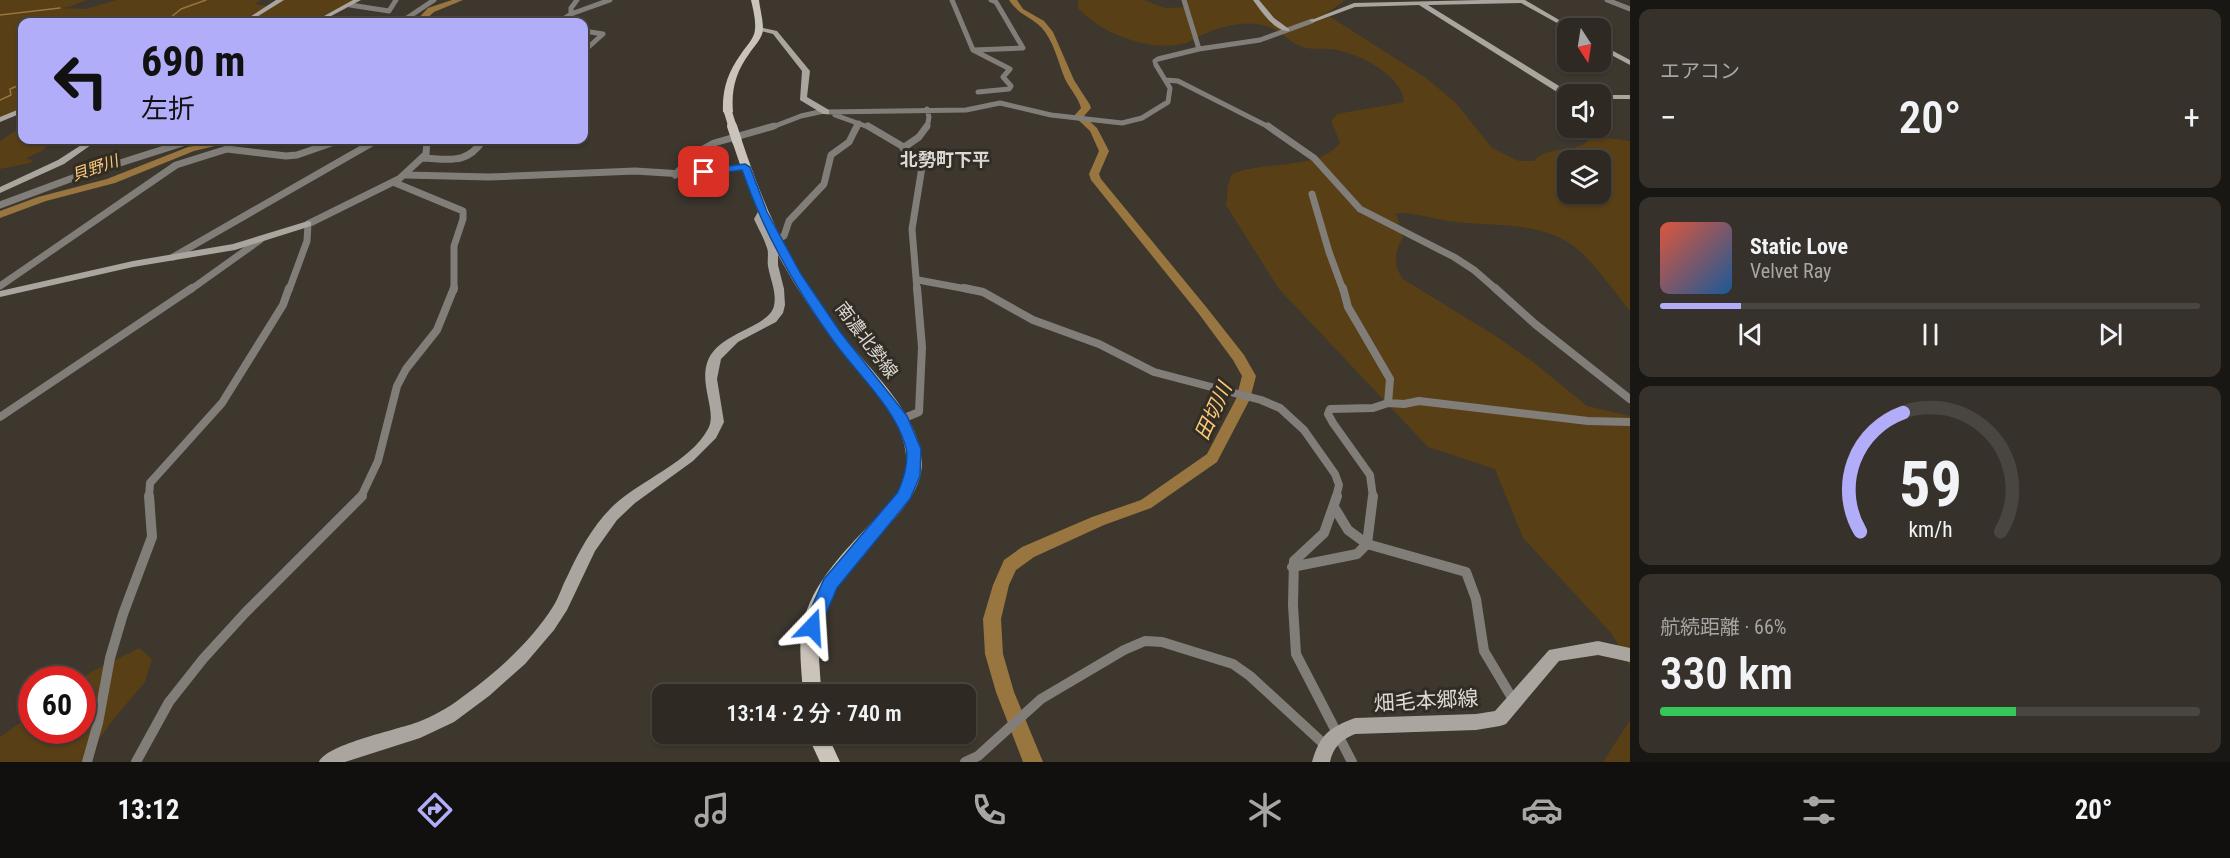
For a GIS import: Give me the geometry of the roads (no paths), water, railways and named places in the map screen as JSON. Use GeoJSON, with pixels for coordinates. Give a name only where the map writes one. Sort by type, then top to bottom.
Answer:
{"type":"FeatureCollection","features":[{"type":"Feature","properties":{"kind":"main road"},"geometry":{"type":"LineString","coordinates":[[755,0],[759,29]]}},
{"type":"Feature","properties":{"kind":"main road","name":"南濃北勢線"},"geometry":{"type":"LineString","coordinates":[[759,29],[757,37],[729,79],[725,95],[745,167],[762,212],[819,311],[902,419],[914,449],[914,466],[910,486],[900,502],[845,563],[824,596],[810,635],[812,684]]}},
{"type":"Feature","properties":{"kind":"main road"},"geometry":{"type":"LineString","coordinates":[[822,744],[830,762]]}},
{"type":"Feature","properties":{"kind":"street"},"geometry":{"type":"LineString","coordinates":[[252,18],[281,0]]}},
{"type":"Feature","properties":{"kind":"street"},"geometry":{"type":"LineString","coordinates":[[324,18],[358,0]]}},
{"type":"Feature","properties":{"kind":"street"},"geometry":{"type":"LineString","coordinates":[[350,5],[389,11],[396,0]]}},
{"type":"Feature","properties":{"kind":"street"},"geometry":{"type":"LineString","coordinates":[[407,18],[434,0]]}},
{"type":"Feature","properties":{"kind":"street"},"geometry":{"type":"LineString","coordinates":[[571,13],[571,8],[578,0]]}},
{"type":"Feature","properties":{"kind":"street"},"geometry":{"type":"LineString","coordinates":[[564,18],[571,13],[610,0]]}},
{"type":"Feature","properties":{"kind":"street"},"geometry":{"type":"LineString","coordinates":[[952,0],[973,50],[1010,69],[1003,77],[1011,86],[1003,91],[978,92]]}},
{"type":"Feature","properties":{"kind":"street"},"geometry":{"type":"LineString","coordinates":[[973,50],[1023,48],[996,2],[991,0]]}},
{"type":"Feature","properties":{"kind":"street"},"geometry":{"type":"LineString","coordinates":[[1184,0],[1199,49]]}},
{"type":"Feature","properties":{"kind":"street"},"geometry":{"type":"LineString","coordinates":[[1256,0],[1272,19],[1287,30]]}},
{"type":"Feature","properties":{"kind":"street"},"geometry":{"type":"LineString","coordinates":[[1607,0],[1630,9]]}},
{"type":"Feature","properties":{"kind":"street"},"geometry":{"type":"LineString","coordinates":[[679,175],[696,153],[714,143],[756,133],[801,116],[825,112],[966,110],[994,103],[1098,122],[1129,122],[1153,113],[1168,102],[1170,96],[1166,80],[1155,61],[1199,49],[1250,42],[1354,5],[1521,1],[1557,21]]}},
{"type":"Feature","properties":{"kind":"street"},"geometry":{"type":"LineString","coordinates":[[1420,3],[1557,90]]}},
{"type":"Feature","properties":{"kind":"street"},"geometry":{"type":"LineString","coordinates":[[759,29],[775,32],[804,68],[807,77],[802,93],[803,98],[825,112],[870,127],[917,158],[922,173],[918,180],[912,229],[922,347],[919,412],[902,419]]}},
{"type":"Feature","properties":{"kind":"street"},"geometry":{"type":"LineString","coordinates":[[588,32],[603,34],[588,47]]}},
{"type":"Feature","properties":{"kind":"street"},"geometry":{"type":"LineString","coordinates":[[1611,52],[1630,63]]}},
{"type":"Feature","properties":{"kind":"street"},"geometry":{"type":"LineString","coordinates":[[1166,80],[1178,81],[1294,142],[1314,158],[1347,199],[1359,209],[1454,257],[1474,270],[1535,324],[1630,399]]}},
{"type":"Feature","properties":{"kind":"street"},"geometry":{"type":"LineString","coordinates":[[1003,91],[1007,104]]}},
{"type":"Feature","properties":{"kind":"street"},"geometry":{"type":"LineString","coordinates":[[1611,96],[1630,96]]}},
{"type":"Feature","properties":{"kind":"street"},"geometry":{"type":"LineString","coordinates":[[903,148],[916,140],[929,126],[930,116],[927,109]]}},
{"type":"Feature","properties":{"kind":"street"},"geometry":{"type":"LineString","coordinates":[[0,120],[18,112]]}},
{"type":"Feature","properties":{"kind":"street"},"geometry":{"type":"LineString","coordinates":[[776,239],[784,236],[789,221],[824,184],[831,155],[849,142],[859,123]]}},
{"type":"Feature","properties":{"kind":"street"},"geometry":{"type":"LineString","coordinates":[[0,190],[61,162],[88,144]]}},
{"type":"Feature","properties":{"kind":"street"},"geometry":{"type":"LineString","coordinates":[[0,205],[70,179],[179,144]]}},
{"type":"Feature","properties":{"kind":"street"},"geometry":{"type":"LineString","coordinates":[[0,286],[176,165],[227,149],[286,156],[297,155],[329,144]]}},
{"type":"Feature","properties":{"kind":"street"},"geometry":{"type":"LineString","coordinates":[[173,257],[371,144]]}},
{"type":"Feature","properties":{"kind":"street"},"geometry":{"type":"LineString","coordinates":[[0,294],[260,240],[308,224],[406,175],[426,154],[427,144]]}},
{"type":"Feature","properties":{"kind":"street"},"geometry":{"type":"LineString","coordinates":[[423,158],[464,159],[480,144]]}},
{"type":"Feature","properties":{"kind":"street"},"geometry":{"type":"LineString","coordinates":[[406,175],[498,178],[632,171],[679,175],[745,167]]}},
{"type":"Feature","properties":{"kind":"street"},"geometry":{"type":"LineString","coordinates":[[136,762],[154,726],[182,684],[273,586],[368,490],[377,469],[397,384],[407,367],[441,323],[455,284],[453,253],[456,234],[464,219],[463,211],[453,205],[393,182]]}},
{"type":"Feature","properties":{"kind":"street"},"geometry":{"type":"LineString","coordinates":[[1312,195],[1329,252],[1339,274],[1347,307],[1390,379],[1388,402]]}},
{"type":"Feature","properties":{"kind":"street"},"geometry":{"type":"LineString","coordinates":[[328,762],[340,755],[431,725],[454,713],[482,692],[550,624],[561,607],[588,549],[605,524],[620,508],[678,466],[710,436],[718,422],[709,376],[717,353],[728,344],[769,322],[778,312],[780,299],[777,276],[770,257],[773,250],[759,219],[762,212]]}},
{"type":"Feature","properties":{"kind":"street"},"geometry":{"type":"LineString","coordinates":[[87,762],[98,723],[110,658],[123,614],[152,537],[148,488],[150,483],[222,403],[283,304],[307,241],[308,224]]}},
{"type":"Feature","properties":{"kind":"street"},"geometry":{"type":"LineString","coordinates":[[0,417],[146,321],[260,240]]}},
{"type":"Feature","properties":{"kind":"street"},"geometry":{"type":"LineString","coordinates":[[918,280],[951,284],[983,292],[1033,320],[1099,344],[1154,372],[1261,400],[1280,408],[1295,419],[1335,474],[1340,485],[1324,533],[1294,561],[1292,567],[1296,654],[1352,762]]}},
{"type":"Feature","properties":{"kind":"street"},"geometry":{"type":"LineString","coordinates":[[1292,567],[1357,554],[1367,544],[1373,487],[1371,476],[1336,432],[1328,414],[1330,409],[1373,408],[1388,402],[1404,404],[1419,401],[1588,421],[1630,422]]}},
{"type":"Feature","properties":{"kind":"street"},"geometry":{"type":"LineString","coordinates":[[1334,507],[1348,530],[1367,544],[1466,572],[1476,598],[1479,630],[1484,651],[1515,704]]}},
{"type":"Feature","properties":{"kind":"street"},"geometry":{"type":"LineString","coordinates":[[965,762],[1057,689],[1132,646],[1145,641],[1162,642],[1233,664],[1250,676],[1325,745],[1321,762]]}},
{"type":"Feature","properties":{"kind":"street","name":"畑毛本郷線"},"geometry":{"type":"LineString","coordinates":[[1325,745],[1338,733],[1355,726],[1476,722],[1500,718],[1515,704],[1555,656],[1598,648],[1630,655]]}},
{"type":"Feature","properties":{"kind":"waterway"},"geometry":{"type":"LineString","coordinates":[[170,18],[181,9],[206,0]]}},
{"type":"Feature","properties":{"kind":"waterway","name":"貝野川"},"geometry":{"type":"LineString","coordinates":[[423,18],[431,10],[459,0]]}},
{"type":"Feature","properties":{"kind":"waterway","name":"田切川"},"geometry":{"type":"LineString","coordinates":[[1013,0],[1021,10],[1041,23],[1050,34],[1070,80],[1084,102],[1086,108],[1079,116],[1094,130],[1104,151],[1094,174],[1096,180],[1203,311],[1239,358],[1249,376],[1243,399],[1212,458],[1146,504],[1098,521],[1028,552],[1010,565],[1001,585],[992,619],[994,654],[1005,692],[1033,762]]}},
{"type":"Feature","properties":{"kind":"waterway"},"geometry":{"type":"LineString","coordinates":[[0,15],[60,8]]}},
{"type":"Feature","properties":{"kind":"waterway"},"geometry":{"type":"LineString","coordinates":[[0,100],[11,95],[10,89],[18,86]]}},
{"type":"Feature","properties":{"kind":"waterway","name":"貝野川"},"geometry":{"type":"LineString","coordinates":[[0,215],[42,199],[111,181],[191,149],[215,144]]}},
{"type":"Feature","properties":{"kind":"district","name":"北勢町下平"},"geometry":{"type":"Point","coordinates":[945,159]}}]}
